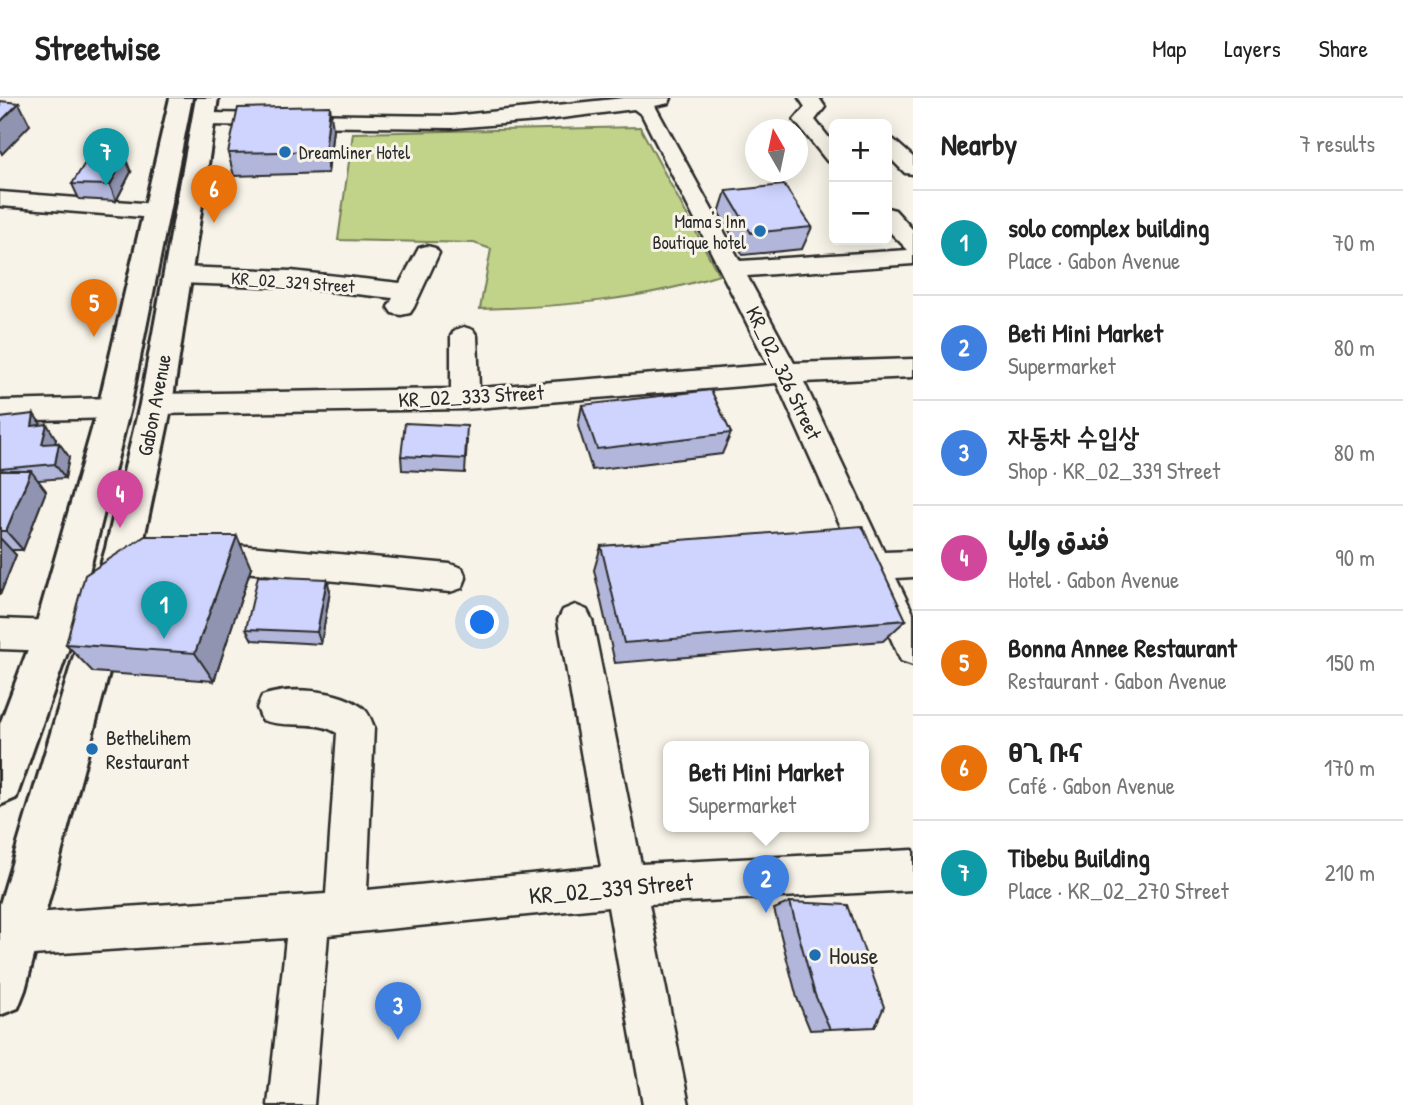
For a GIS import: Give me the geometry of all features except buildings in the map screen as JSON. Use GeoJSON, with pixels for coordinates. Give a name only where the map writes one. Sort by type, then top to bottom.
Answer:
{"type":"FeatureCollection","features":[{"type":"Feature","properties":{"kind":"main road","name":"Gabon Avenue"},"geometry":{"type":"LineString","coordinates":[[0,783],[52,636],[114,408],[155,211],[197,105]]}},
{"type":"Feature","properties":{"kind":"main road","name":"Gabon Avenue"},"geometry":{"type":"LineString","coordinates":[[0,990],[151,550],[156,404],[175,292],[197,105]]}},
{"type":"Feature","properties":{"kind":"main road"},"geometry":{"type":"LineString","coordinates":[[134,313],[175,292]]}},
{"type":"Feature","properties":{"kind":"street"},"geometry":{"type":"LineString","coordinates":[[482,98],[490,120]]}},
{"type":"Feature","properties":{"kind":"street"},"geometry":{"type":"LineString","coordinates":[[197,105],[398,122],[490,120],[535,107],[640,104],[668,98]]}},
{"type":"Feature","properties":{"kind":"street"},"geometry":{"type":"LineString","coordinates":[[809,98],[816,107],[804,120],[829,148]]}},
{"type":"Feature","properties":{"kind":"street","name":"KR_02_326 Street"},"geometry":{"type":"LineString","coordinates":[[640,104],[650,112],[786,373],[913,650]]}},
{"type":"Feature","properties":{"kind":"street"},"geometry":{"type":"LineString","coordinates":[[892,141],[913,168]]}},
{"type":"Feature","properties":{"kind":"street"},"geometry":{"type":"LineString","coordinates":[[0,199],[155,211]]}},
{"type":"Feature","properties":{"kind":"street"},"geometry":{"type":"LineString","coordinates":[[892,221],[913,244]]}},
{"type":"Feature","properties":{"kind":"street","name":"KR_02_329 Street"},"geometry":{"type":"LineString","coordinates":[[175,292],[302,280],[404,300],[427,253]]}},
{"type":"Feature","properties":{"kind":"street"},"geometry":{"type":"LineString","coordinates":[[733,269],[913,257]]}},
{"type":"Feature","properties":{"kind":"street"},"geometry":{"type":"LineString","coordinates":[[464,336],[465,399]]}},
{"type":"Feature","properties":{"kind":"street","name":"KR_02_333 Street"},"geometry":{"type":"LineString","coordinates":[[156,404],[465,399],[786,373],[913,368]]}},
{"type":"Feature","properties":{"kind":"street"},"geometry":{"type":"LineString","coordinates":[[0,411],[114,408]]}},
{"type":"Feature","properties":{"kind":"street"},"geometry":{"type":"LineString","coordinates":[[151,550],[450,578]]}},
{"type":"Feature","properties":{"kind":"street"},"geometry":{"type":"LineString","coordinates":[[876,566],[913,564]]}},
{"type":"Feature","properties":{"kind":"street"},"geometry":{"type":"LineString","coordinates":[[575,620],[666,1105]]}},
{"type":"Feature","properties":{"kind":"street"},"geometry":{"type":"LineString","coordinates":[[0,634],[52,636]]}},
{"type":"Feature","properties":{"kind":"street"},"geometry":{"type":"LineString","coordinates":[[275,708],[339,713],[352,719],[356,727],[327,914],[291,1105]]}},
{"type":"Feature","properties":{"kind":"street","name":"KR_02_339 Street"},"geometry":{"type":"LineString","coordinates":[[17,936],[327,914],[626,885],[913,870]]}},
{"type":"Feature","properties":{"kind":"green space"},"geometry":{"type":"Polygon","coordinates":[[[640,127],[719,275],[660,291],[601,301],[480,309],[491,249],[474,243],[338,240],[353,133],[640,127]]]}},
{"type":"Feature","properties":{"kind":"place","name":"Dreamliner Hotel"},"geometry":{"type":"Point","coordinates":[285,152]}},
{"type":"Feature","properties":{"kind":"place","name":"Tibebu Building"},"geometry":{"type":"Point","coordinates":[106,186]}},
{"type":"Feature","properties":{"kind":"place","name":"ፀጊ ቡና"},"geometry":{"type":"Point","coordinates":[214,223]}},
{"type":"Feature","properties":{"kind":"place","name":"Mama's Inn Boutique hotel"},"geometry":{"type":"Point","coordinates":[760,231]}},
{"type":"Feature","properties":{"kind":"place","name":"Bonna Annee Restaurant"},"geometry":{"type":"Point","coordinates":[94,337]}},
{"type":"Feature","properties":{"kind":"place","name":"فندق واليا"},"geometry":{"type":"Point","coordinates":[120,528]}},
{"type":"Feature","properties":{"kind":"place","name":"solo complex building"},"geometry":{"type":"Point","coordinates":[164,639]}},
{"type":"Feature","properties":{"kind":"place","name":"Bethelihem Restaurant"},"geometry":{"type":"Point","coordinates":[92,749]}},
{"type":"Feature","properties":{"kind":"place","name":"Beti Mini Market"},"geometry":{"type":"Point","coordinates":[766,913]}},
{"type":"Feature","properties":{"kind":"place","name":"House"},"geometry":{"type":"Point","coordinates":[815,955]}},
{"type":"Feature","properties":{"kind":"place","name":"자동차 수입상"},"geometry":{"type":"Point","coordinates":[398,1040]}}]}
